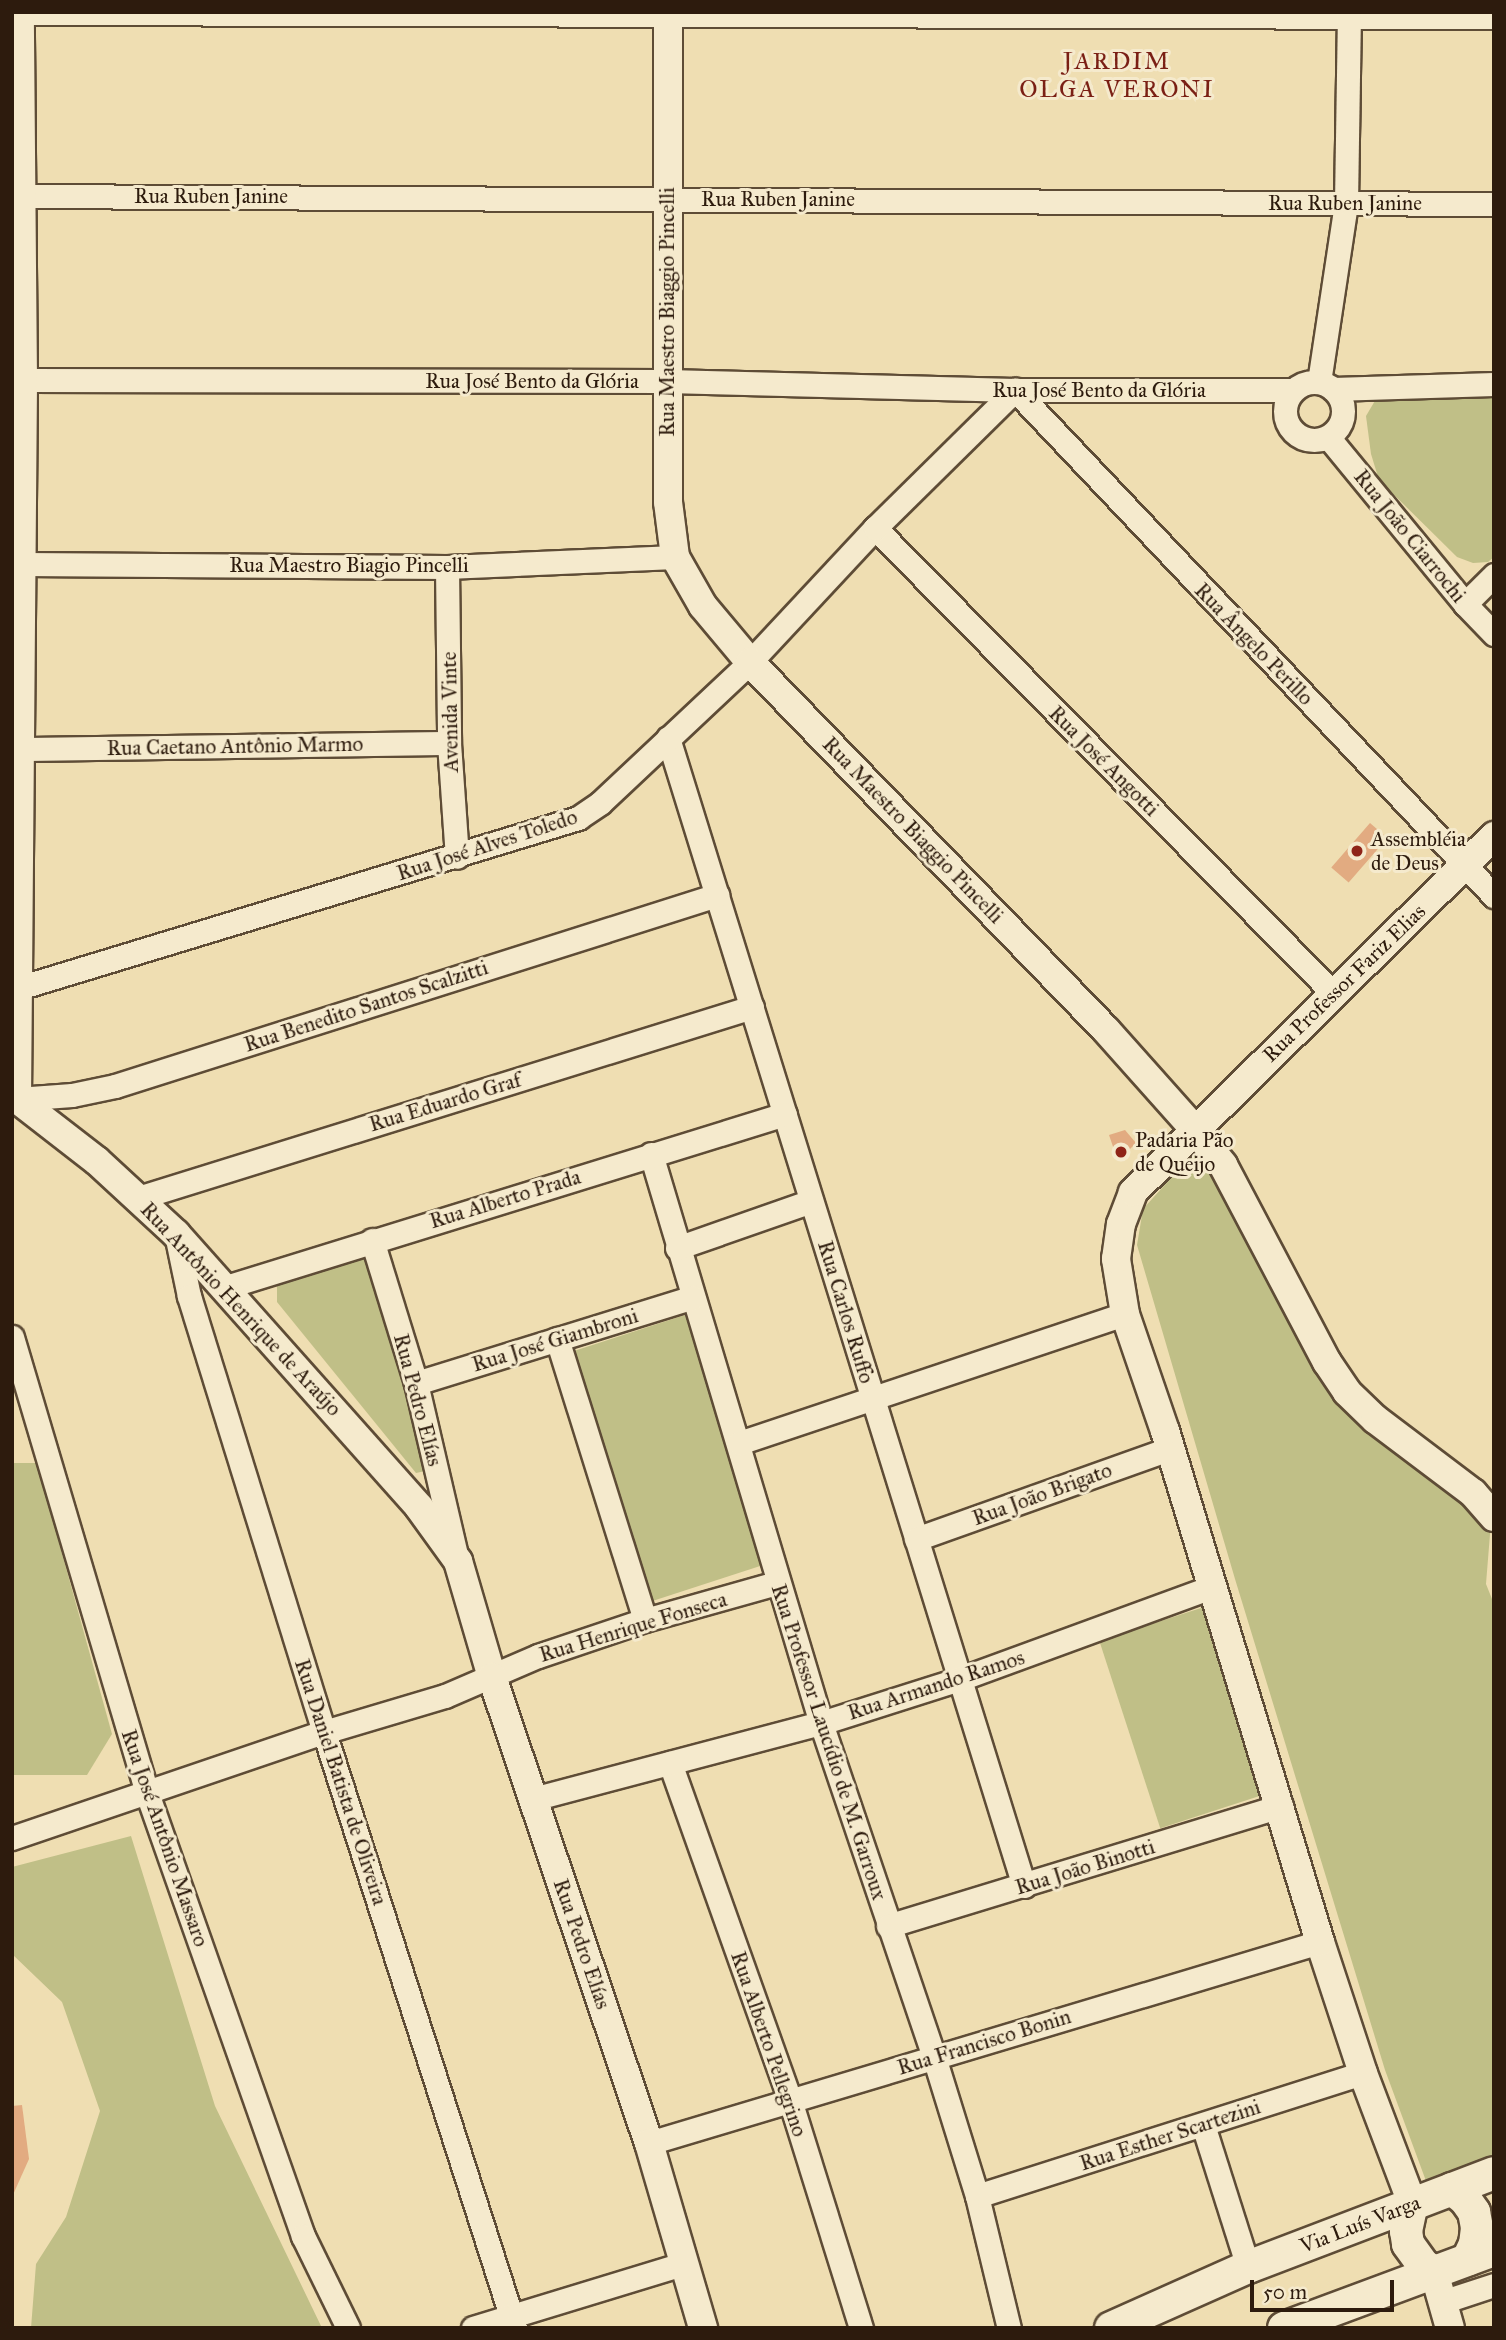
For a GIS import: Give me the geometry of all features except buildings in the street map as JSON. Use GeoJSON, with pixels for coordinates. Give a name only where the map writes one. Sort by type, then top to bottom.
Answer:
{"type":"FeatureCollection","features":[{"type":"Feature","properties":{"kind":"main road","name":"Via Luís Varga"},"geometry":{"type":"LineString","coordinates":[[1111,2328],[1248,2267],[1494,2173]]}},
{"type":"Feature","properties":{"kind":"main road"},"geometry":{"type":"LineString","coordinates":[[1284,2328],[1481,2254],[1475,2244],[1477,2228],[1474,2212],[1465,2199],[1452,2189]]}},
{"type":"Feature","properties":{"kind":"main road"},"geometry":{"type":"LineString","coordinates":[[1412,2203],[1406,2231],[1408,2244],[1423,2265],[1434,2272]]}},
{"type":"Feature","properties":{"kind":"street"},"geometry":{"type":"LineString","coordinates":[[15,1100],[14,990],[21,749],[23,380],[16,196],[20,13],[1349,14],[1494,17]]}},
{"type":"Feature","properties":{"kind":"street","name":"Rua Maestro Biaggio Pincelli"},"geometry":{"type":"LineString","coordinates":[[668,13],[668,502],[675,557],[702,606],[750,662],[1106,1030],[1195,1130],[1223,1165],[1321,1350],[1347,1392],[1375,1419],[1473,1493],[1494,1517]]}},
{"type":"Feature","properties":{"kind":"street"},"geometry":{"type":"LineString","coordinates":[[1349,14],[1346,204],[1326,386],[1342,405],[1343,414],[1340,423],[1328,437],[1310,441],[1301,438],[1288,425],[1284,407],[1292,390],[1300,384],[1326,386],[1494,384]]}},
{"type":"Feature","properties":{"kind":"street","name":"Rua Ruben Janine"},"geometry":{"type":"LineString","coordinates":[[16,196],[1494,204]]}},
{"type":"Feature","properties":{"kind":"street","name":"Rua José Bento da Glória"},"geometry":{"type":"LineString","coordinates":[[23,380],[667,381],[1015,390],[1292,390]]}},
{"type":"Feature","properties":{"kind":"street","name":"Rua José Alves Toledo"},"geometry":{"type":"LineString","coordinates":[[14,990],[578,818],[600,803],[750,662],[875,528],[1015,390]]}},
{"type":"Feature","properties":{"kind":"street","name":"Rua Ângelo Perillo"},"geometry":{"type":"LineString","coordinates":[[1015,390],[1494,896]]}},
{"type":"Feature","properties":{"kind":"street","name":"Rua João Ciarrochi"},"geometry":{"type":"LineString","coordinates":[[1328,437],[1465,604],[1494,634]]}},
{"type":"Feature","properties":{"kind":"street","name":"Rua José Angotti"},"geometry":{"type":"LineString","coordinates":[[875,528],[1334,993]]}},
{"type":"Feature","properties":{"kind":"street","name":"Rua Maestro Biagio Pincelli"},"geometry":{"type":"LineString","coordinates":[[22,564],[447,567],[675,557]]}},
{"type":"Feature","properties":{"kind":"street","name":"Avenida Vinte"},"geometry":{"type":"LineString","coordinates":[[447,567],[449,743],[457,857]]}},
{"type":"Feature","properties":{"kind":"street"},"geometry":{"type":"LineString","coordinates":[[1465,604],[1494,575]]}},
{"type":"Feature","properties":{"kind":"street","name":"Rua Carlos Ruffo"},"geometry":{"type":"LineString","coordinates":[[668,738],[1024,1886]]}},
{"type":"Feature","properties":{"kind":"street","name":"Rua Caetano Antônio Marmo"},"geometry":{"type":"LineString","coordinates":[[21,749],[449,743]]}},
{"type":"Feature","properties":{"kind":"street","name":"Rua Professor Fariz Elias"},"geometry":{"type":"LineString","coordinates":[[1412,2203],[1363,2073],[1320,1942],[1281,1807],[1125,1314],[1116,1259],[1121,1224],[1133,1192],[1494,836]]}},
{"type":"Feature","properties":{"kind":"street","name":"Rua Benedito Santos Scalzitti"},"geometry":{"type":"LineString","coordinates":[[15,1100],[72,1095],[115,1086],[717,895]]}},
{"type":"Feature","properties":{"kind":"street","name":"Rua Eduardo Graf"},"geometry":{"type":"LineString","coordinates":[[138,1198],[752,1007]]}},
{"type":"Feature","properties":{"kind":"street","name":"Rua Antônio Henrique de Araújo"},"geometry":{"type":"LineString","coordinates":[[15,1100],[97,1161],[176,1234],[226,1287],[419,1507]]}},
{"type":"Feature","properties":{"kind":"street","name":"Rua Alberto Prada"},"geometry":{"type":"LineString","coordinates":[[226,1287],[785,1114]]}},
{"type":"Feature","properties":{"kind":"street","name":"Rua Professor Laucídio de M. Garroux"},"geometry":{"type":"LineString","coordinates":[[651,1154],[677,1248],[739,1443],[777,1583],[888,1926],[934,2057],[977,2196],[1009,2328]]}},
{"type":"Feature","properties":{"kind":"street"},"geometry":{"type":"LineString","coordinates":[[677,1248],[811,1201]]}},
{"type":"Feature","properties":{"kind":"street","name":"Rua Daniel Batista de Oliveira"},"geometry":{"type":"LineString","coordinates":[[176,1234],[189,1296],[324,1732],[514,2322]]}},
{"type":"Feature","properties":{"kind":"street","name":"Rua Pedro Elías"},"geometry":{"type":"LineString","coordinates":[[372,1240],[416,1383],[458,1561],[492,1677],[649,2143],[703,2328]]}},
{"type":"Feature","properties":{"kind":"street","name":"Rua José Giambroni"},"geometry":{"type":"LineString","coordinates":[[416,1383],[693,1297]]}},
{"type":"Feature","properties":{"kind":"street"},"geometry":{"type":"LineString","coordinates":[[739,1443],[1125,1314]]}},
{"type":"Feature","properties":{"kind":"street","name":"Rua José Antônio Massaro"},"geometry":{"type":"LineString","coordinates":[[12,1337],[146,1793],[303,2236],[348,2328]]}},
{"type":"Feature","properties":{"kind":"street"},"geometry":{"type":"LineString","coordinates":[[556,1339],[645,1620]]}},
{"type":"Feature","properties":{"kind":"street","name":"Rua João Brigato"},"geometry":{"type":"LineString","coordinates":[[916,1539],[1169,1449]]}},
{"type":"Feature","properties":{"kind":"street","name":"Rua Pedro Elías"},"geometry":{"type":"LineString","coordinates":[[419,1507],[458,1561]]}},
{"type":"Feature","properties":{"kind":"street","name":"Rua Henrique Fonseca"},"geometry":{"type":"LineString","coordinates":[[12,1838],[324,1732],[445,1696],[538,1656],[645,1620],[777,1583]]}},
{"type":"Feature","properties":{"kind":"street","name":"Rua Armando Ramos"},"geometry":{"type":"LineString","coordinates":[[533,1799],[821,1723],[960,1679],[1212,1587]]}},
{"type":"Feature","properties":{"kind":"street","name":"Rua Alberto Pellegrino"},"geometry":{"type":"LineString","coordinates":[[670,1763],[790,2100],[861,2328]]}},
{"type":"Feature","properties":{"kind":"street","name":"Rua João Binotti"},"geometry":{"type":"LineString","coordinates":[[888,1926],[1281,1807]]}},
{"type":"Feature","properties":{"kind":"street","name":"Rua Francisco Bonin"},"geometry":{"type":"LineString","coordinates":[[649,2143],[1320,1942]]}},
{"type":"Feature","properties":{"kind":"street","name":"Rua Esther Scartezini"},"geometry":{"type":"LineString","coordinates":[[977,2196],[1363,2073]]}},
{"type":"Feature","properties":{"kind":"street"},"geometry":{"type":"LineString","coordinates":[[1203,2125],[1248,2267]]}},
{"type":"Feature","properties":{"kind":"street"},"geometry":{"type":"LineString","coordinates":[[473,2328],[514,2322],[685,2263]]}},
{"type":"Feature","properties":{"kind":"street"},"geometry":{"type":"LineString","coordinates":[[1434,2272],[1446,2315],[1494,2285]]}},
{"type":"Feature","properties":{"kind":"shaded area"},"geometry":{"type":"Polygon","coordinates":[[[1494,390],[1494,557],[1488,562],[1473,563],[1457,557],[1379,480],[1371,454],[1366,416],[1376,399],[1494,390]]]}},
{"type":"Feature","properties":{"kind":"shaded area"},"geometry":{"type":"Polygon","coordinates":[[[1201,1153],[1316,1369],[1491,1522],[1486,1584],[1494,1604],[1494,2156],[1426,2181],[1385,2070],[1235,1579],[1137,1245],[1143,1209],[1190,1157],[1201,1153]]]}},
{"type":"Feature","properties":{"kind":"shaded area"},"geometry":{"type":"Polygon","coordinates":[[[365,1255],[430,1470],[416,1473],[277,1302],[277,1281],[365,1255]]]}},
{"type":"Feature","properties":{"kind":"shaded area"},"geometry":{"type":"Polygon","coordinates":[[[685,1315],[766,1564],[643,1604],[562,1355],[685,1315]]]}},
{"type":"Feature","properties":{"kind":"shaded area"},"geometry":{"type":"Polygon","coordinates":[[[12,1463],[37,1463],[112,1734],[87,1775],[12,1775],[12,1463]]]}},
{"type":"Feature","properties":{"kind":"shaded area"},"geometry":{"type":"Polygon","coordinates":[[[1204,1607],[1265,1794],[1160,1828],[1099,1641],[1204,1607]]]}},
{"type":"Feature","properties":{"kind":"shaded area"},"geometry":{"type":"Polygon","coordinates":[[[131,1836],[215,2106],[322,2328],[31,2328],[36,2264],[66,2217],[100,2111],[62,2002],[12,1954],[12,1867],[131,1836]]]}},
{"type":"Feature","properties":{"kind":"place","name":"Assembléia de Deus"},"geometry":{"type":"Point","coordinates":[1357,851]}},
{"type":"Feature","properties":{"kind":"place","name":"Padaria Pão de Queijo"},"geometry":{"type":"Point","coordinates":[1121,1152]}},
{"type":"Feature","properties":{"kind":"district","name":"JARDIM OLGA VERONI"},"geometry":{"type":"Point","coordinates":[1117,76]}}]}
